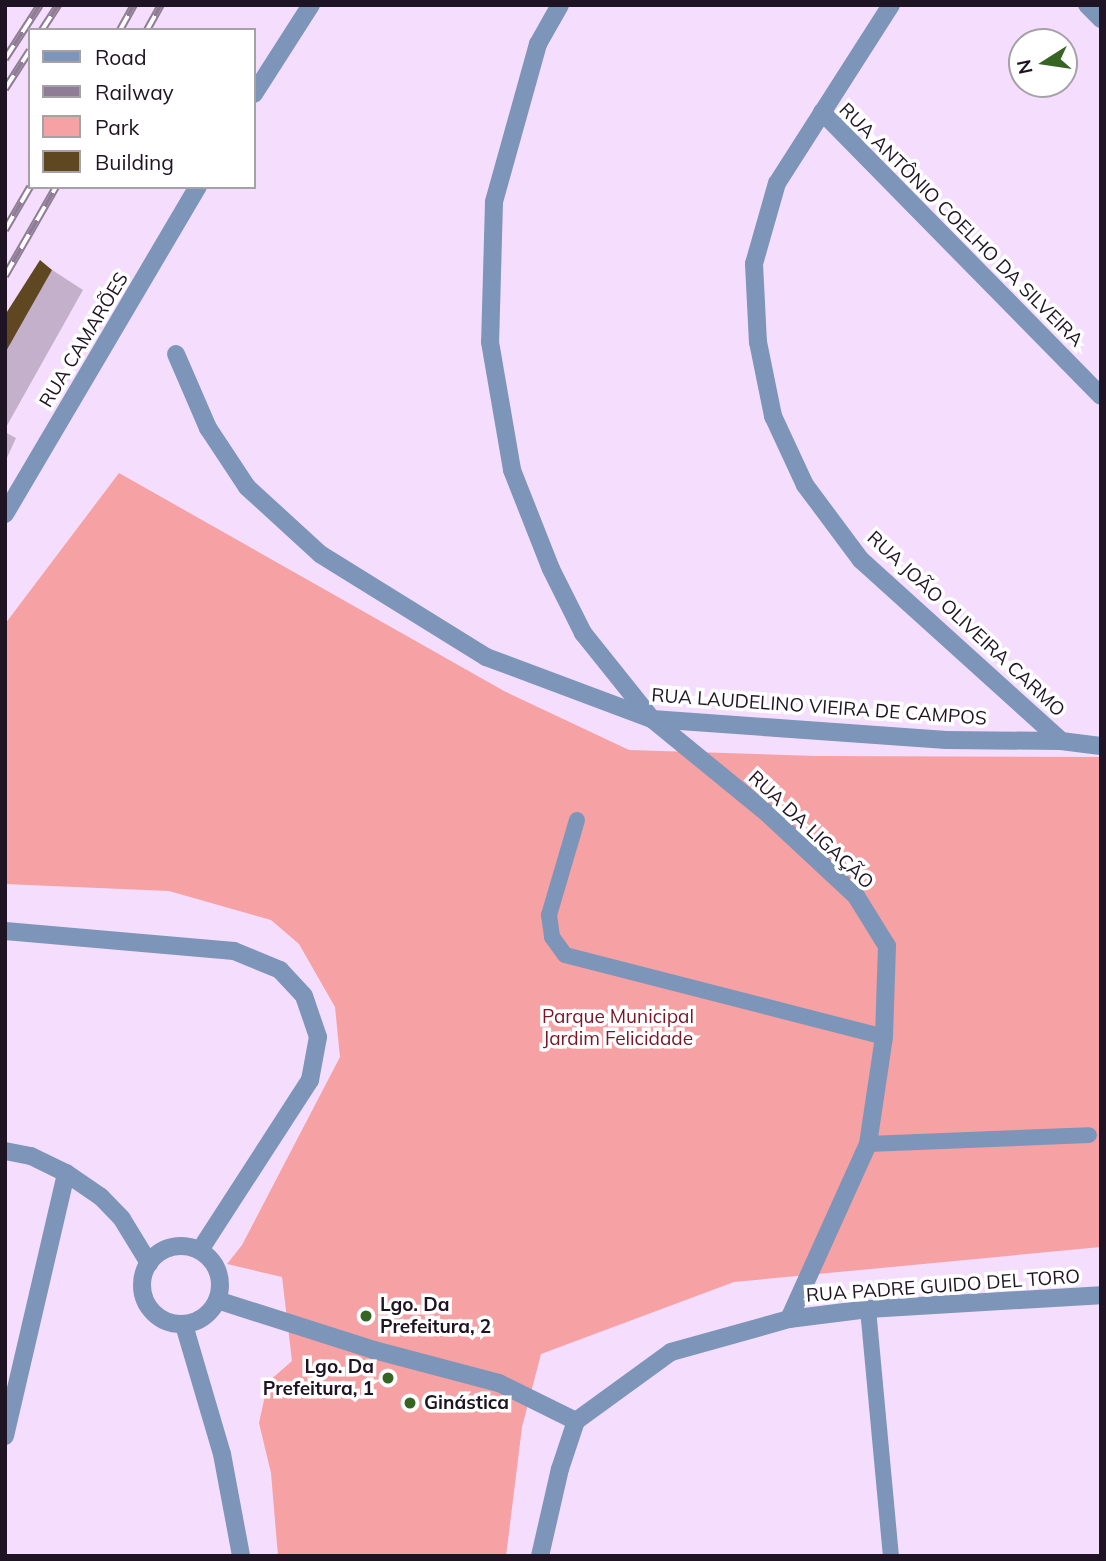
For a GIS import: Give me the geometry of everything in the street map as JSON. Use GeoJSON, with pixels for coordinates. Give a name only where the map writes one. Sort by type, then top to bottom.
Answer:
{"type":"FeatureCollection","features":[{"type":"Feature","properties":{"kind":"street"},"geometry":{"type":"LineString","coordinates":[[256,91],[311,5]]}},
{"type":"Feature","properties":{"kind":"street"},"geometry":{"type":"LineString","coordinates":[[560,5],[538,44],[494,202],[490,342],[512,470],[551,569],[583,633],[652,719]]}},
{"type":"Feature","properties":{"kind":"street","name":"RUA JOÃO OLIVEIRA CARMO"},"geometry":{"type":"LineString","coordinates":[[891,5],[777,183],[754,264],[758,342],[773,416],[805,485],[861,560],[1062,741]]}},
{"type":"Feature","properties":{"kind":"street"},"geometry":{"type":"LineString","coordinates":[[1087,5],[1101,19]]}},
{"type":"Feature","properties":{"kind":"street","name":"RUA ANTÔNIO COELHO DA SILVEIRA"},"geometry":{"type":"LineString","coordinates":[[822,112],[1101,396]]}},
{"type":"Feature","properties":{"kind":"street","name":"RUA CAMARÕES"},"geometry":{"type":"LineString","coordinates":[[5,514],[197,189]]}},
{"type":"Feature","properties":{"kind":"street","name":"RUA LAUDELINO VIEIRA DE CAMPOS"},"geometry":{"type":"LineString","coordinates":[[176,354],[208,428],[247,487],[320,554],[486,657],[652,719],[946,740],[1062,741],[1101,746]]}},
{"type":"Feature","properties":{"kind":"street","name":"RUA DA LIGAÇÃO"},"geometry":{"type":"LineString","coordinates":[[652,719],[767,813],[856,896],[887,946],[884,1037],[868,1144],[789,1319]]}},
{"type":"Feature","properties":{"kind":"street"},"geometry":{"type":"LineString","coordinates":[[5,931],[234,951],[280,970],[304,996],[318,1037],[310,1080],[200,1250]]}},
{"type":"Feature","properties":{"kind":"street"},"geometry":{"type":"LineString","coordinates":[[5,1151],[31,1156],[66,1173],[101,1197],[122,1219],[149,1263]]}},
{"type":"Feature","properties":{"kind":"street"},"geometry":{"type":"LineString","coordinates":[[5,1436],[66,1173]]}},
{"type":"Feature","properties":{"kind":"street"},"geometry":{"type":"LineString","coordinates":[[190,1246],[200,1250],[216,1267],[220,1284],[217,1300],[209,1314],[198,1322],[184,1325],[160,1318],[145,1299],[143,1286],[149,1263],[168,1248],[190,1246]]}},
{"type":"Feature","properties":{"kind":"street","name":"RUA PADRE GUIDO DEL TORO"},"geometry":{"type":"LineString","coordinates":[[576,1421],[671,1352],[789,1319],[868,1309],[1101,1295]]}},
{"type":"Feature","properties":{"kind":"street"},"geometry":{"type":"LineString","coordinates":[[217,1300],[374,1350],[499,1384],[576,1421],[560,1469],[540,1556]]}},
{"type":"Feature","properties":{"kind":"street"},"geometry":{"type":"LineString","coordinates":[[184,1325],[222,1454],[241,1556]]}},
{"type":"Feature","properties":{"kind":"lane"},"geometry":{"type":"LineString","coordinates":[[578,820],[549,915],[552,937],[565,955],[884,1037]]}},
{"type":"Feature","properties":{"kind":"lane"},"geometry":{"type":"LineString","coordinates":[[868,1144],[1089,1135]]}},
{"type":"Feature","properties":{"kind":"lane"},"geometry":{"type":"LineString","coordinates":[[868,1309],[891,1556]]}},
{"type":"Feature","properties":{"kind":"green space","name":"Parque Municipal Jardim Felicidade"},"geometry":{"type":"Polygon","coordinates":[[[119,473],[504,691],[629,750],[817,756],[1101,757],[1101,1247],[734,1282],[541,1354],[522,1427],[506,1556],[278,1556],[271,1473],[259,1423],[268,1382],[292,1361],[282,1277],[227,1264],[242,1245],[340,1057],[335,1007],[299,944],[271,920],[169,891],[5,884],[5,624],[119,473]]]}},
{"type":"Feature","properties":{"kind":"building"},"geometry":{"type":"Polygon","coordinates":[[[40,260],[52,270],[5,353],[5,315],[40,260]]]}},
{"type":"Feature","properties":{"kind":"railway"},"geometry":{"type":"LineString","coordinates":[[5,59],[40,5]]}},
{"type":"Feature","properties":{"kind":"railway"},"geometry":{"type":"LineString","coordinates":[[43,28],[58,5]]}},
{"type":"Feature","properties":{"kind":"railway"},"geometry":{"type":"LineString","coordinates":[[121,28],[134,5]]}},
{"type":"Feature","properties":{"kind":"railway"},"geometry":{"type":"LineString","coordinates":[[148,28],[161,5]]}},
{"type":"Feature","properties":{"kind":"railway"},"geometry":{"type":"LineString","coordinates":[[5,89],[28,53]]}},
{"type":"Feature","properties":{"kind":"railway"},"geometry":{"type":"LineString","coordinates":[[5,230],[29,189]]}},
{"type":"Feature","properties":{"kind":"railway"},"geometry":{"type":"LineString","coordinates":[[5,276],[55,189]]}},
{"type":"Feature","properties":{"kind":"place","name":"Lgo. Da Prefeitura, 2"},"geometry":{"type":"Point","coordinates":[366,1316]}},
{"type":"Feature","properties":{"kind":"place","name":"Lgo. Da Prefeitura, 1"},"geometry":{"type":"Point","coordinates":[388,1378]}},
{"type":"Feature","properties":{"kind":"place","name":"Ginástica"},"geometry":{"type":"Point","coordinates":[410,1403]}}]}
